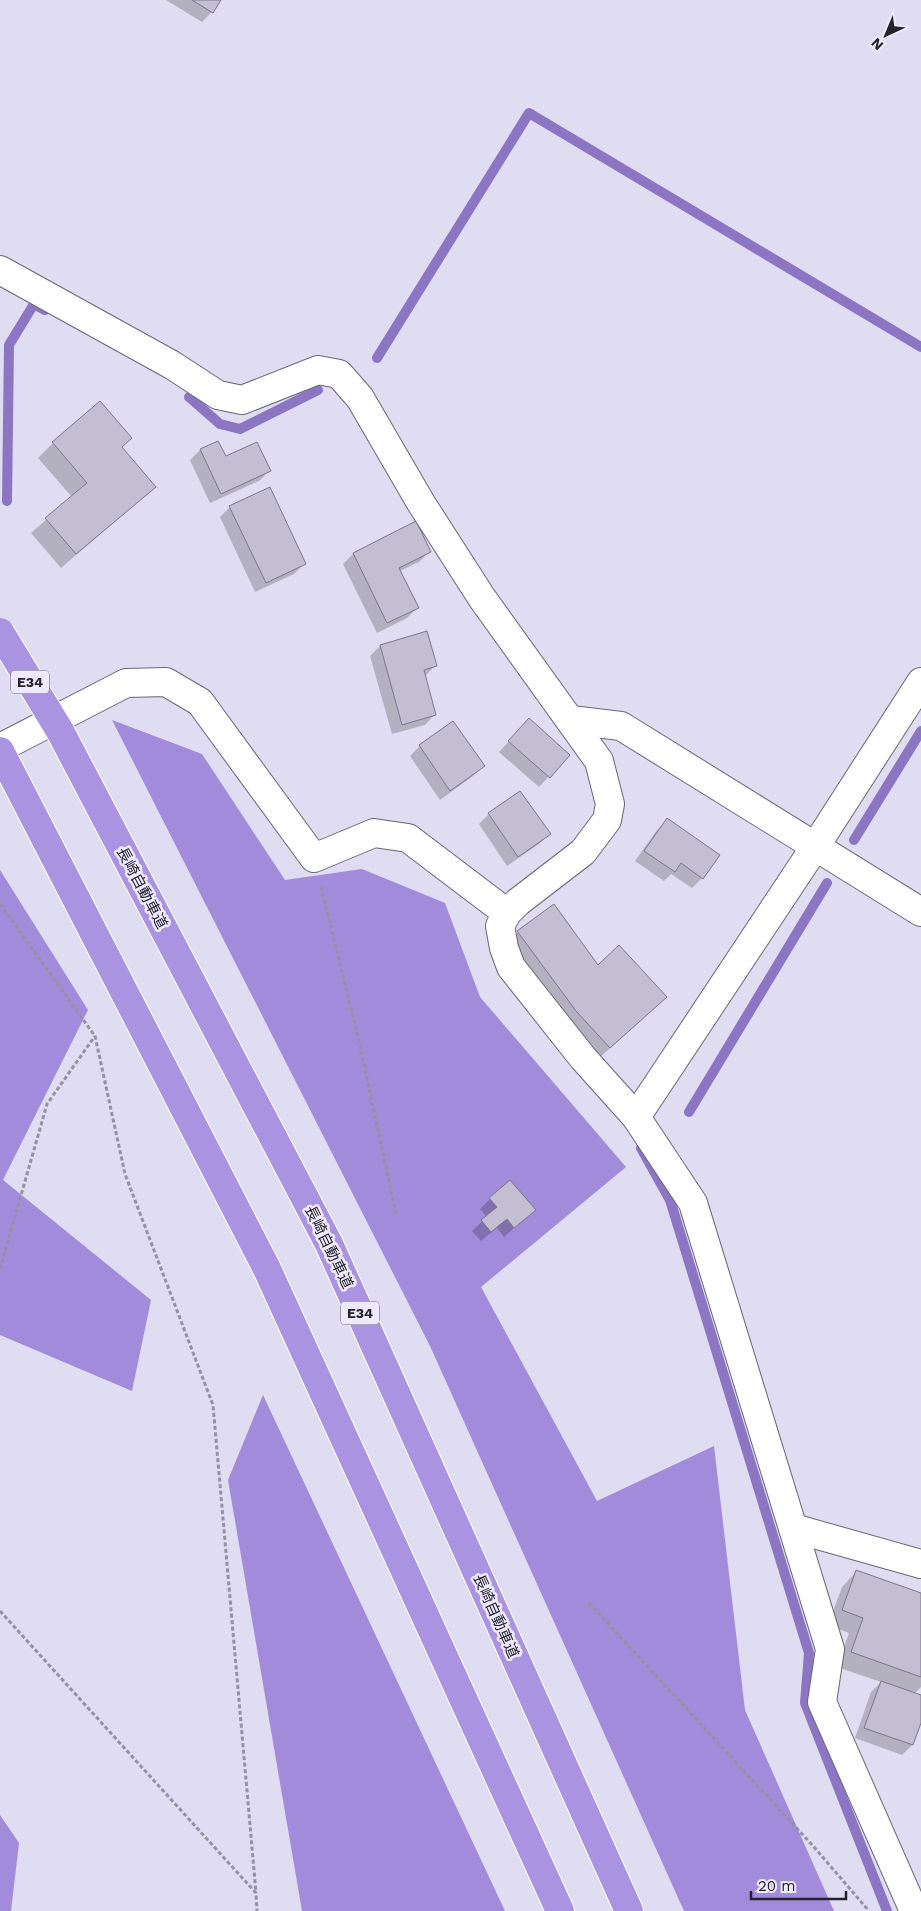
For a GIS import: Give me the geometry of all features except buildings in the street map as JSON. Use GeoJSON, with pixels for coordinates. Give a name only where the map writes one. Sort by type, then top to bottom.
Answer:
{"type":"FeatureCollection","features":[{"type":"Feature","properties":{"kind":"highway","name":"長崎自動車道"},"geometry":{"type":"LineString","coordinates":[[0,632],[60,731],[329,1244],[628,1911]]}},
{"type":"Feature","properties":{"kind":"highway"},"geometry":{"type":"LineString","coordinates":[[2,754],[267,1269],[560,1911]]}},
{"type":"Feature","properties":{"kind":"street"},"geometry":{"type":"LineString","coordinates":[[0,270],[172,365],[218,395],[242,400],[318,370],[339,374],[360,398],[421,503],[482,598],[599,761],[610,804],[607,820],[583,852],[518,902],[507,913],[500,926],[504,948],[512,967],[583,1058],[636,1117],[693,1203],[830,1648],[822,1702],[914,1911]]}},
{"type":"Feature","properties":{"kind":"street"},"geometry":{"type":"LineString","coordinates":[[2,754],[126,682],[166,682],[200,702],[314,858],[374,833],[408,838],[507,913]]}},
{"type":"Feature","properties":{"kind":"street"},"geometry":{"type":"LineString","coordinates":[[636,1117],[815,847],[921,682]]}},
{"type":"Feature","properties":{"kind":"street"},"geometry":{"type":"LineString","coordinates":[[571,720],[621,726],[921,912]]}},
{"type":"Feature","properties":{"kind":"street"},"geometry":{"type":"LineString","coordinates":[[793,1528],[921,1564]]}},
{"type":"Feature","properties":{"kind":"path"},"geometry":{"type":"LineString","coordinates":[[314,858],[358,1037],[396,1214]]}},
{"type":"Feature","properties":{"kind":"path"},"geometry":{"type":"LineString","coordinates":[[0,904],[95,1036],[125,1174],[214,1404],[256,1892],[256,1911]]}},
{"type":"Feature","properties":{"kind":"path"},"geometry":{"type":"LineString","coordinates":[[0,1269],[47,1104],[95,1036]]}},
{"type":"Feature","properties":{"kind":"path"},"geometry":{"type":"LineString","coordinates":[[589,1603],[814,1847],[869,1911]]}},
{"type":"Feature","properties":{"kind":"path"},"geometry":{"type":"LineString","coordinates":[[0,1611],[256,1892]]}},
{"type":"Feature","properties":{"kind":"shaded area"},"geometry":{"type":"Polygon","coordinates":[[[112,720],[202,754],[285,880],[362,869],[445,903],[480,997],[626,1167],[481,1287],[597,1501],[714,1446],[745,1710],[834,1911],[684,1911],[430,1346],[112,720]]]}},
{"type":"Feature","properties":{"kind":"shaded area"},"geometry":{"type":"Polygon","coordinates":[[[0,870],[88,1010],[3,1180],[151,1300],[132,1391],[0,1335],[0,870]]]}},
{"type":"Feature","properties":{"kind":"shaded area"},"geometry":{"type":"Polygon","coordinates":[[[263,1395],[505,1911],[302,1911],[228,1480],[263,1395]]]}},
{"type":"Feature","properties":{"kind":"shaded area"},"geometry":{"type":"Polygon","coordinates":[[[0,1815],[19,1843],[11,1911],[0,1911],[0,1815]]]}},
{"type":"Feature","properties":{"kind":"waterway"},"geometry":{"type":"LineString","coordinates":[[377,358],[529,113],[921,347]]}},
{"type":"Feature","properties":{"kind":"waterway"},"geometry":{"type":"LineString","coordinates":[[7,501],[9,345],[34,304],[45,310]]}},
{"type":"Feature","properties":{"kind":"waterway"},"geometry":{"type":"LineString","coordinates":[[189,397],[220,424],[240,429],[318,390]]}},
{"type":"Feature","properties":{"kind":"waterway"},"geometry":{"type":"LineString","coordinates":[[854,840],[921,731]]}},
{"type":"Feature","properties":{"kind":"waterway"},"geometry":{"type":"LineString","coordinates":[[689,1112],[827,883]]}},
{"type":"Feature","properties":{"kind":"waterway"},"geometry":{"type":"LineString","coordinates":[[641,1148],[670,1200],[809,1653],[805,1703],[887,1911]]}}]}
